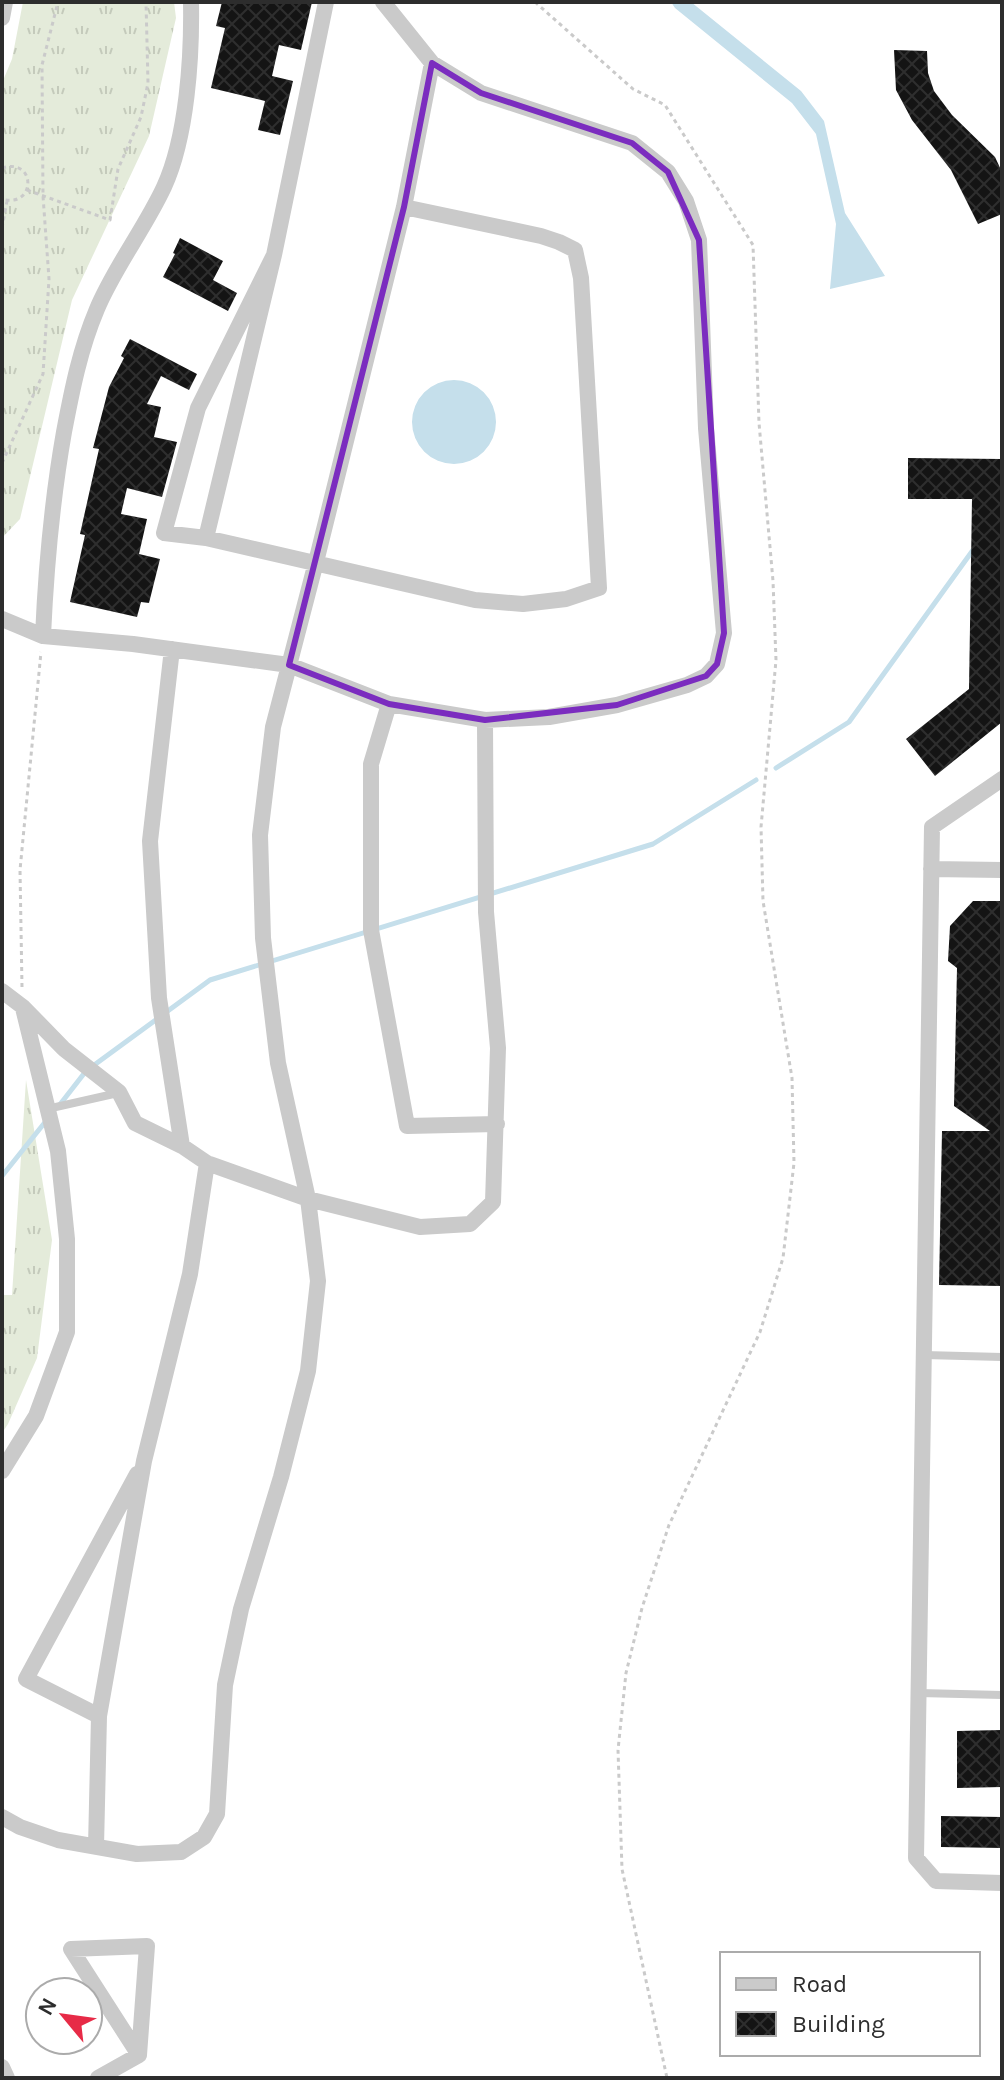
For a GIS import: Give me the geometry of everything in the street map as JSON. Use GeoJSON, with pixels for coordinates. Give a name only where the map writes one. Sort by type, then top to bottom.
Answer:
{"type":"FeatureCollection","features":[{"type":"Feature","properties":{"kind":"street"},"geometry":{"type":"LineString","coordinates":[[2,18],[5,2]]}},
{"type":"Feature","properties":{"kind":"street"},"geometry":{"type":"LineString","coordinates":[[43,636],[47,558],[59,460],[74,375],[97,307],[165,185],[179,142],[186,98],[191,2]]}},
{"type":"Feature","properties":{"kind":"street"},"geometry":{"type":"LineString","coordinates":[[206,538],[274,255],[326,2]]}},
{"type":"Feature","properties":{"kind":"street"},"geometry":{"type":"LineString","coordinates":[[2,619],[43,636],[133,644],[289,665],[389,704],[485,720],[549,717],[617,705],[687,685],[706,676],[717,664],[724,633],[706,428],[699,240],[686,201],[668,172],[632,143],[481,93],[432,63],[383,2]]}},
{"type":"Feature","properties":{"kind":"street"},"geometry":{"type":"LineString","coordinates":[[2,1817],[20,1827],[58,1840],[137,1854],[181,1852],[204,1837],[217,1814],[225,1685],[238,1625],[308,1371],[318,1281],[308,1199],[278,1063],[263,938],[260,835],[273,727],[404,207],[432,63]]}},
{"type":"Feature","properties":{"kind":"street"},"geometry":{"type":"LineString","coordinates":[[274,255],[198,408],[164,533],[206,538],[475,600],[523,604],[566,599],[599,588],[581,278],[575,250],[541,236],[404,207]]}},
{"type":"Feature","properties":{"kind":"street"},"geometry":{"type":"LineString","coordinates":[[172,649],[150,841],[159,998],[182,1146]]}},
{"type":"Feature","properties":{"kind":"street"},"geometry":{"type":"LineString","coordinates":[[389,704],[371,764],[371,930],[407,1126],[497,1124]]}},
{"type":"Feature","properties":{"kind":"street"},"geometry":{"type":"LineString","coordinates":[[2,991],[23,1007],[64,1049],[119,1092],[135,1123],[182,1146],[207,1163],[308,1199],[420,1227],[470,1224],[493,1202],[497,1124],[498,1048],[486,912],[485,720]]}},
{"type":"Feature","properties":{"kind":"street"},"geometry":{"type":"LineString","coordinates":[[1002,779],[932,827],[916,1858],[936,1881],[1002,1883]]}},
{"type":"Feature","properties":{"kind":"street"},"geometry":{"type":"LineString","coordinates":[[931,869],[1002,870]]}},
{"type":"Feature","properties":{"kind":"street"},"geometry":{"type":"LineString","coordinates":[[2,1471],[36,1416],[67,1332],[67,1239],[58,1151],[23,1007]]}},
{"type":"Feature","properties":{"kind":"street"},"geometry":{"type":"LineString","coordinates":[[96,1847],[99,1716],[144,1461],[190,1274],[207,1163]]}},
{"type":"Feature","properties":{"kind":"street"},"geometry":{"type":"LineString","coordinates":[[99,1716],[26,1679],[144,1461]]}},
{"type":"Feature","properties":{"kind":"street"},"geometry":{"type":"LineString","coordinates":[[147,1946],[139,2055],[80,1962],[71,1949],[147,1946]]}},
{"type":"Feature","properties":{"kind":"street"},"geometry":{"type":"LineString","coordinates":[[98,2078],[139,2055]]}},
{"type":"Feature","properties":{"kind":"street"},"geometry":{"type":"LineString","coordinates":[[2,2067],[7,2078]]}},
{"type":"Feature","properties":{"kind":"lane"},"geometry":{"type":"LineString","coordinates":[[47,1109],[119,1092]]}},
{"type":"Feature","properties":{"kind":"lane"},"geometry":{"type":"LineString","coordinates":[[924,1355],[1002,1357]]}},
{"type":"Feature","properties":{"kind":"lane"},"geometry":{"type":"LineString","coordinates":[[918,1693],[1002,1695]]}},
{"type":"Feature","properties":{"kind":"path"},"geometry":{"type":"LineString","coordinates":[[2,463],[43,374],[49,279],[43,196],[42,65],[58,2]]}},
{"type":"Feature","properties":{"kind":"path"},"geometry":{"type":"LineString","coordinates":[[27,190],[110,220],[118,169],[141,117],[148,83],[146,2]]}},
{"type":"Feature","properties":{"kind":"path"},"geometry":{"type":"LineString","coordinates":[[535,2],[633,89],[665,105],[753,245],[759,423],[773,581],[776,660],[761,827],[763,901],[792,1078],[794,1163],[783,1258],[760,1332],[669,1525],[642,1608],[626,1673],[618,1750],[622,1869],[667,2078]]}},
{"type":"Feature","properties":{"kind":"path"},"geometry":{"type":"LineString","coordinates":[[2,168],[11,165],[21,169],[28,178],[27,190],[19,199],[2,199]]}},
{"type":"Feature","properties":{"kind":"path"},"geometry":{"type":"LineString","coordinates":[[2,228],[7,201]]}},
{"type":"Feature","properties":{"kind":"path"},"geometry":{"type":"LineString","coordinates":[[23,1007],[20,870],[43,636]]}},
{"type":"Feature","properties":{"kind":"highlighted area"},"geometry":{"type":"Polygon","coordinates":[[[432,63],[481,93],[632,143],[668,172],[699,240],[724,633],[717,664],[706,676],[617,705],[485,720],[389,704],[289,665],[404,207],[432,63]]]}},
{"type":"Feature","properties":{"kind":"green space"},"geometry":{"type":"Polygon","coordinates":[[[23,2],[174,2],[176,18],[149,136],[72,300],[20,519],[2,538],[2,83],[12,59],[23,2]]]}},
{"type":"Feature","properties":{"kind":"green space"},"geometry":{"type":"Polygon","coordinates":[[[26,1080],[52,1240],[37,1358],[2,1433],[2,1295],[12,1295],[26,1080]]]}},
{"type":"Feature","properties":{"kind":"water"},"geometry":{"type":"Polygon","coordinates":[[[671,2],[691,2],[801,91],[824,121],[845,213],[885,276],[830,289],[836,224],[816,134],[792,103],[671,2]]]}},
{"type":"Feature","properties":{"kind":"water"},"geometry":{"type":"Polygon","coordinates":[[[454,380],[477,387],[489,399],[496,422],[489,445],[477,457],[454,464],[431,457],[419,445],[412,422],[419,399],[431,387],[454,380]]]}},
{"type":"Feature","properties":{"kind":"building"},"geometry":{"type":"Polygon","coordinates":[[[222,2],[312,2],[301,50],[279,45],[272,76],[293,81],[280,135],[258,130],[265,101],[211,88],[225,28],[216,26],[222,2]]]}},
{"type":"Feature","properties":{"kind":"building"},"geometry":{"type":"Polygon","coordinates":[[[894,50],[927,51],[928,73],[934,91],[952,115],[995,157],[1002,172],[1002,214],[978,224],[951,170],[912,120],[896,90],[894,50]]]}},
{"type":"Feature","properties":{"kind":"building"},"geometry":{"type":"Polygon","coordinates":[[[180,238],[223,261],[213,280],[237,293],[228,311],[163,277],[180,238]]]}},
{"type":"Feature","properties":{"kind":"building"},"geometry":{"type":"Polygon","coordinates":[[[130,339],[197,374],[189,390],[161,376],[147,404],[161,407],[154,437],[177,442],[162,497],[127,488],[121,514],[147,519],[139,554],[160,559],[149,603],[141,602],[137,617],[70,602],[85,535],[80,534],[99,449],[93,448],[109,387],[130,339]]]}},
{"type":"Feature","properties":{"kind":"building"},"geometry":{"type":"Polygon","coordinates":[[[908,458],[1002,459],[1002,722],[935,776],[906,739],[969,689],[972,499],[908,499],[908,458]]]}},
{"type":"Feature","properties":{"kind":"building"},"geometry":{"type":"Polygon","coordinates":[[[973,901],[1002,901],[1002,1286],[939,1285],[942,1131],[990,1131],[954,1106],[957,968],[948,961],[950,926],[973,901]]]}},
{"type":"Feature","properties":{"kind":"building"},"geometry":{"type":"Polygon","coordinates":[[[1002,1730],[1002,1787],[957,1788],[957,1731],[1002,1730]]]}},
{"type":"Feature","properties":{"kind":"building"},"geometry":{"type":"Polygon","coordinates":[[[941,1816],[1002,1817],[1002,1848],[941,1847],[941,1816]]]}},
{"type":"Feature","properties":{"kind":"waterway"},"geometry":{"type":"LineString","coordinates":[[776,768],[849,722],[973,550]]}},
{"type":"Feature","properties":{"kind":"waterway"},"geometry":{"type":"LineString","coordinates":[[165,1013],[210,980],[653,844],[756,780]]}},
{"type":"Feature","properties":{"kind":"waterway"},"geometry":{"type":"LineString","coordinates":[[58,1107],[86,1071],[157,1019]]}},
{"type":"Feature","properties":{"kind":"waterway"},"geometry":{"type":"LineString","coordinates":[[2,1176],[46,1121]]}}]}
